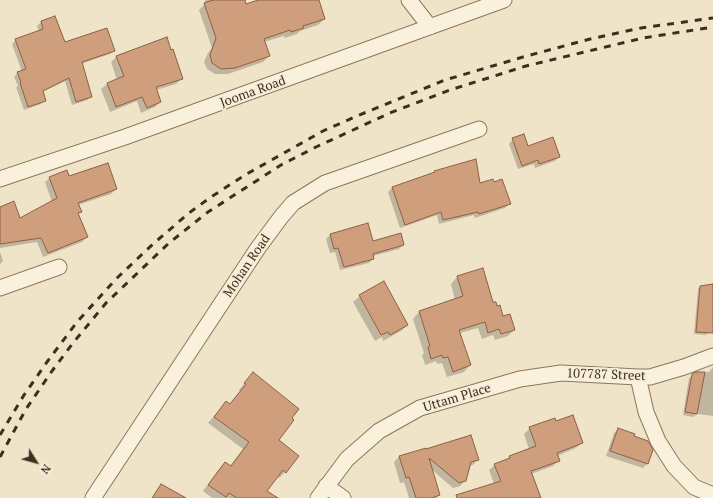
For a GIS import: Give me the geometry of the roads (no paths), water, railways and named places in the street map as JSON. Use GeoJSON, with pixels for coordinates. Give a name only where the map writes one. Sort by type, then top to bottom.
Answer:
{"type":"FeatureCollection","features":[{"type":"Feature","properties":{"kind":"street"},"geometry":{"type":"LineString","coordinates":[[409,0],[430,27]]}},
{"type":"Feature","properties":{"kind":"street","name":"Jooma Road"},"geometry":{"type":"LineString","coordinates":[[0,179],[125,138],[504,0]]}},
{"type":"Feature","properties":{"kind":"street","name":"Mohan Road"},"geometry":{"type":"LineString","coordinates":[[94,498],[258,248],[281,216],[293,203],[325,183],[479,129]]}},
{"type":"Feature","properties":{"kind":"street"},"geometry":{"type":"LineString","coordinates":[[0,288],[59,268]]}},
{"type":"Feature","properties":{"kind":"street","name":"107787 Street"},"geometry":{"type":"LineString","coordinates":[[520,379],[561,373],[638,377],[660,374],[713,356]]}},
{"type":"Feature","properties":{"kind":"street"},"geometry":{"type":"LineString","coordinates":[[638,377],[646,412],[658,441],[674,466],[694,486],[713,495]]}},
{"type":"Feature","properties":{"kind":"street","name":"Uttam Place"},"geometry":{"type":"LineString","coordinates":[[318,498],[347,459],[379,431],[420,408],[520,379]]}},
{"type":"Feature","properties":{"kind":"street"},"geometry":{"type":"LineString","coordinates":[[326,486],[343,498]]}},
{"type":"Feature","properties":{"kind":"railway"},"geometry":{"type":"LineString","coordinates":[[0,435],[24,395],[47,362],[77,322],[116,279],[189,213],[245,175],[323,131],[445,80],[590,39],[641,28],[713,18]]}},
{"type":"Feature","properties":{"kind":"railway"},"geometry":{"type":"LineString","coordinates":[[0,457],[26,409],[52,371],[106,303],[169,243],[208,212],[281,165],[390,113],[450,90],[526,66],[643,38],[713,27]]}}]}
